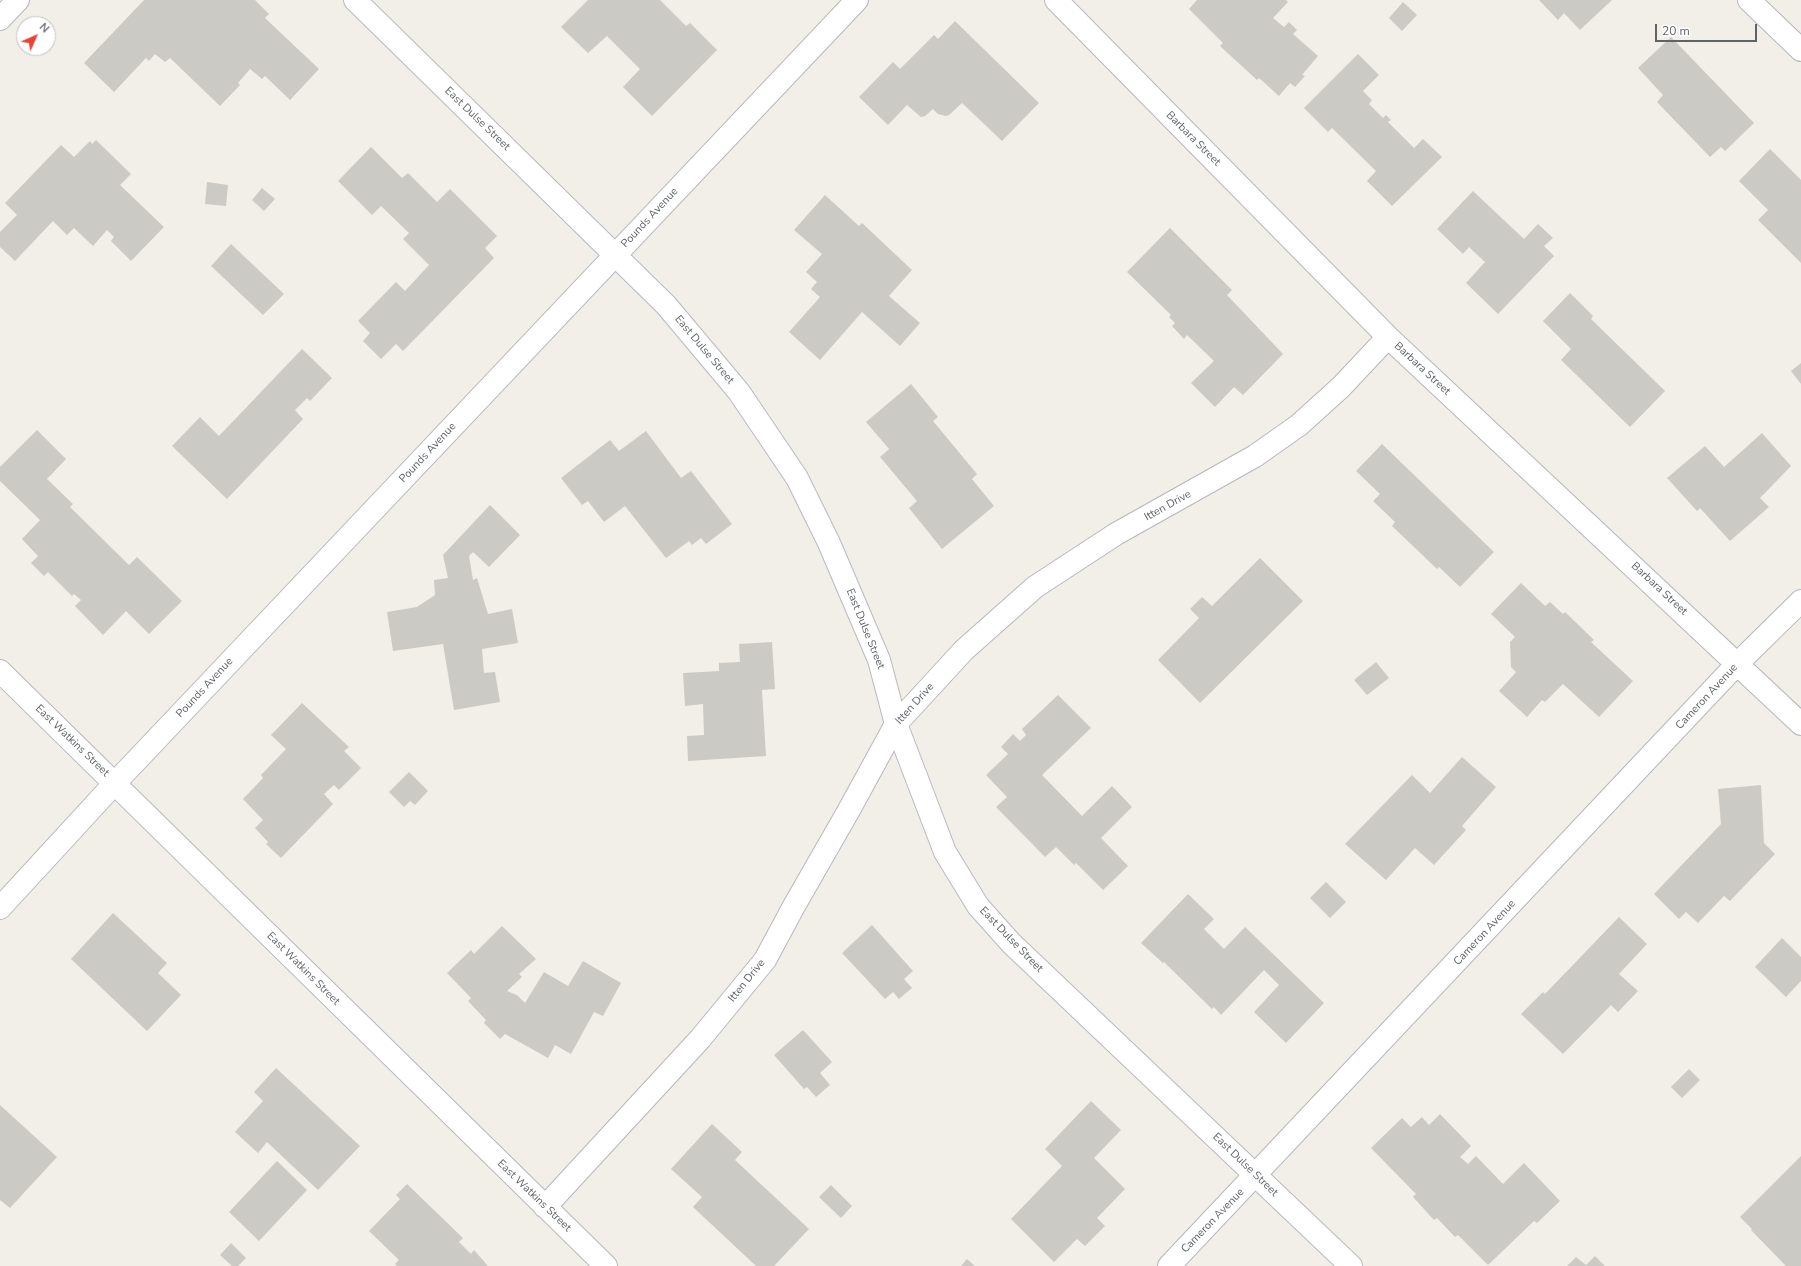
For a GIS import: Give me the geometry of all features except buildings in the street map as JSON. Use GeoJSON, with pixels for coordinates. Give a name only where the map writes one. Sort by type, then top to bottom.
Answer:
{"type":"FeatureCollection","features":[{"type":"Feature","properties":{"kind":"street"},"geometry":{"type":"LineString","coordinates":[[0,19],[18,0]]}},
{"type":"Feature","properties":{"kind":"street","name":"East Dulse Street"},"geometry":{"type":"LineString","coordinates":[[356,0],[666,304],[739,392],[796,478],[829,543],[879,660],[896,724],[945,852],[978,906],[1011,943],[1351,1266]]}},
{"type":"Feature","properties":{"kind":"street","name":"Pounds Avenue"},"geometry":{"type":"LineString","coordinates":[[0,908],[115,783],[857,0]]}},
{"type":"Feature","properties":{"kind":"street","name":"Barbara Street"},"geometry":{"type":"LineString","coordinates":[[1056,0],[1388,337],[1738,663],[1801,724]]}},
{"type":"Feature","properties":{"kind":"street"},"geometry":{"type":"LineString","coordinates":[[1749,0],[1801,50]]}},
{"type":"Feature","properties":{"kind":"street","name":"Itten Drive"},"geometry":{"type":"LineString","coordinates":[[545,1207],[700,1039],[765,960],[896,724],[964,650],[1035,588],[1116,534],[1255,456],[1299,425],[1341,387],[1388,337]]}},
{"type":"Feature","properties":{"kind":"street","name":"Cameron Avenue"},"geometry":{"type":"LineString","coordinates":[[1169,1266],[1738,663],[1801,601]]}},
{"type":"Feature","properties":{"kind":"street","name":"East Watkins Street"},"geometry":{"type":"LineString","coordinates":[[0,671],[606,1266]]}}]}
